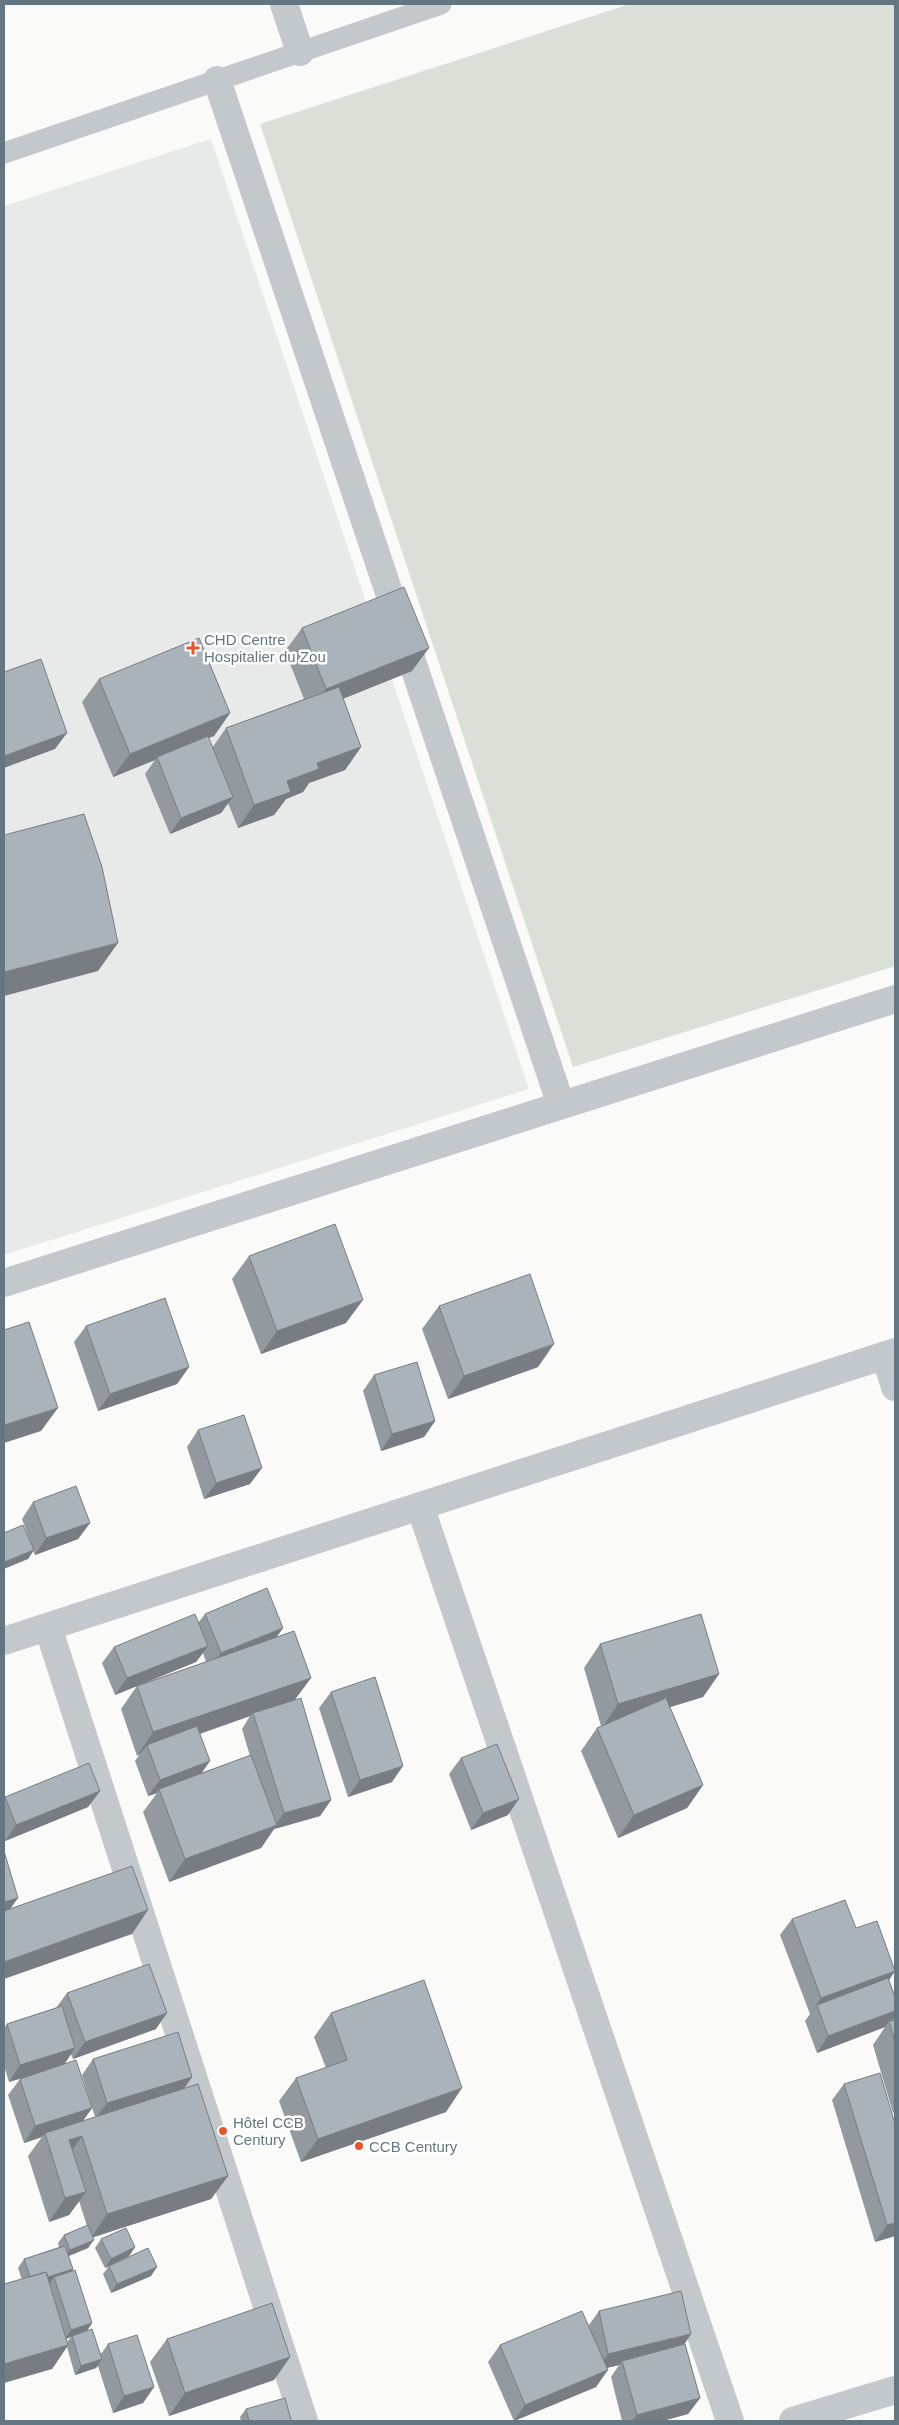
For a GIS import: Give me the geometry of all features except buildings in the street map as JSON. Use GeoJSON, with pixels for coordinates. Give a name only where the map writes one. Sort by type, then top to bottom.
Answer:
{"type":"FeatureCollection","features":[{"type":"Feature","properties":{"kind":"street"},"geometry":{"type":"LineString","coordinates":[[284,4],[300,52]]}},
{"type":"Feature","properties":{"kind":"street"},"geometry":{"type":"LineString","coordinates":[[217,80],[561,1105]]}},
{"type":"Feature","properties":{"kind":"street"},"geometry":{"type":"LineString","coordinates":[[4,1283],[895,998]]}},
{"type":"Feature","properties":{"kind":"street"},"geometry":{"type":"LineString","coordinates":[[4,1641],[890,1354],[895,1387]]}},
{"type":"Feature","properties":{"kind":"street"},"geometry":{"type":"LineString","coordinates":[[420,1506],[730,2421]]}},
{"type":"Feature","properties":{"kind":"street"},"geometry":{"type":"LineString","coordinates":[[48,1627],[304,2421]]}},
{"type":"Feature","properties":{"kind":"street"},"geometry":{"type":"LineString","coordinates":[[793,2421],[895,2390]]}},
{"type":"Feature","properties":{"kind":"lane"},"geometry":{"type":"LineString","coordinates":[[4,153],[442,4]]}},
{"type":"Feature","properties":{"kind":"shaded area"},"geometry":{"type":"Polygon","coordinates":[[[630,4],[895,4],[895,966],[573,1067],[260,124],[630,4]]]}},
{"type":"Feature","properties":{"kind":"shaded area","name":"CHD Centre Hospitalier du Zou"},"geometry":{"type":"Polygon","coordinates":[[[211,139],[529,1089],[4,1255],[4,206],[211,139]]]}},
{"type":"Feature","properties":{"kind":"place","name":"CHD Centre Hospitalier du Zou"},"geometry":{"type":"Point","coordinates":[193,648]}},
{"type":"Feature","properties":{"kind":"place","name":"Hôtel CCB Century"},"geometry":{"type":"Point","coordinates":[223,2131]}},
{"type":"Feature","properties":{"kind":"place","name":"CCB Century"},"geometry":{"type":"Point","coordinates":[359,2146]}}]}
